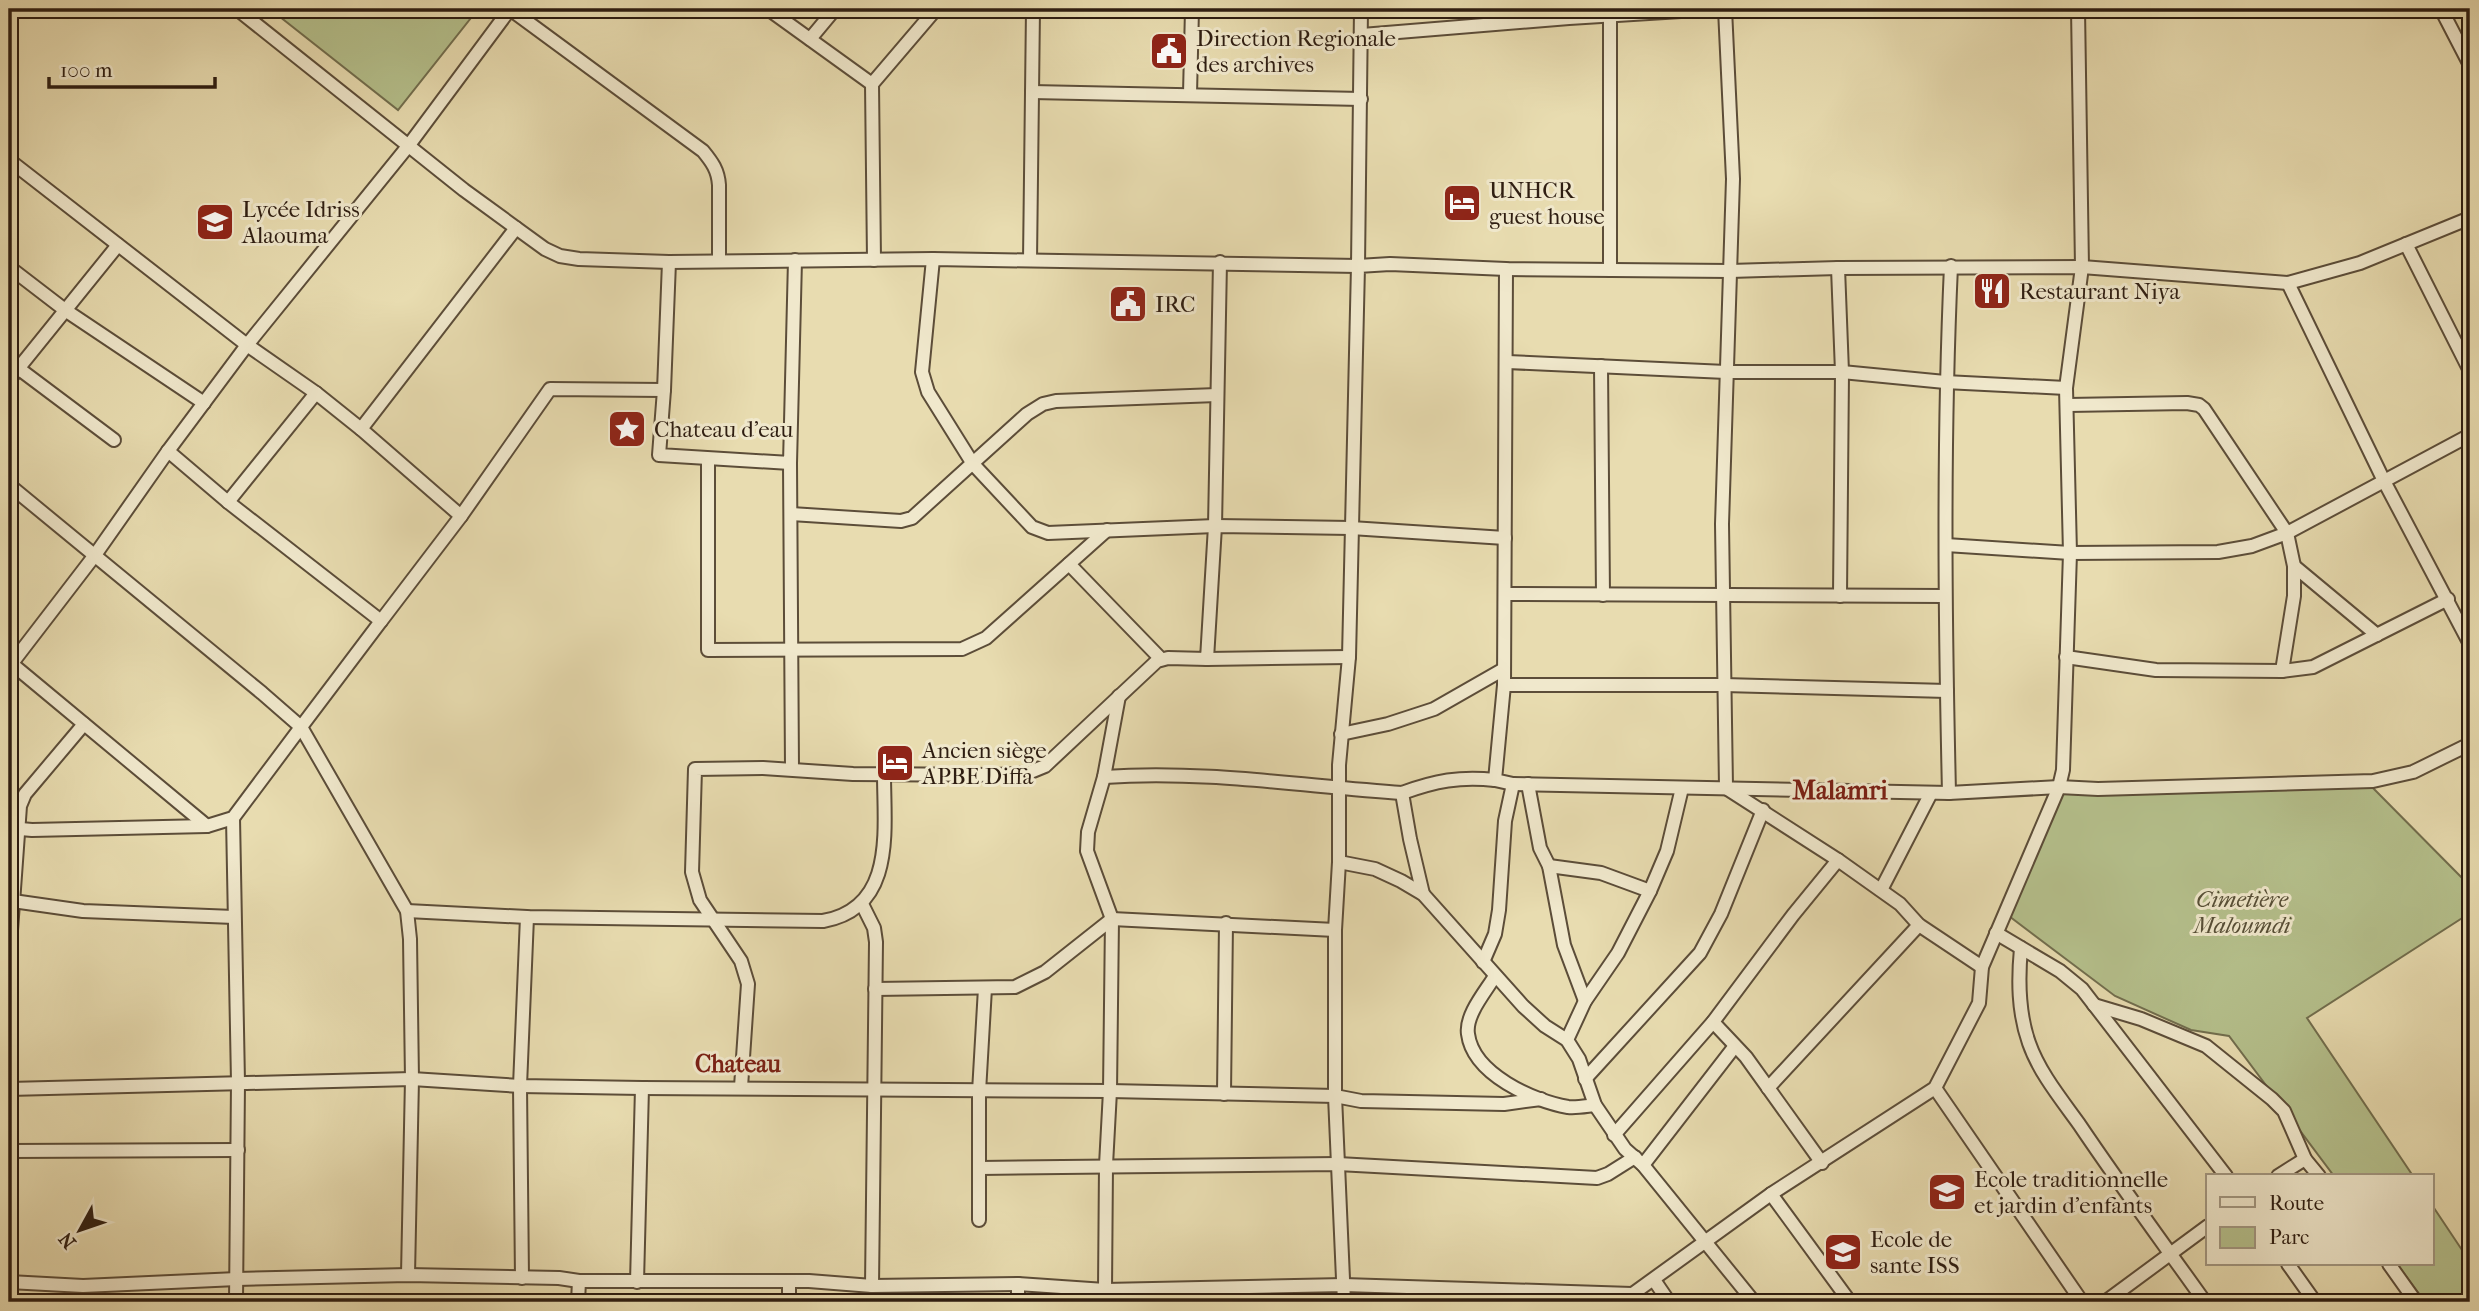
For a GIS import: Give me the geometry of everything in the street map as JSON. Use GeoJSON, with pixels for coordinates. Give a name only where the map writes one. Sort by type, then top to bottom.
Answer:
{"type":"FeatureCollection","features":[{"type":"Feature","properties":{"kind":"street"},"geometry":{"type":"LineString","coordinates":[[237,9],[516,228],[545,249],[560,256],[579,259],[669,262],[1030,260],[1730,271],[1951,266],[2082,267],[2288,283],[2360,263],[2470,218]]}},
{"type":"Feature","properties":{"kind":"street"},"geometry":{"type":"LineString","coordinates":[[207,827],[10,665],[95,555],[247,345],[409,145],[510,9],[703,150],[718,174],[719,260]]}},
{"type":"Feature","properties":{"kind":"street"},"geometry":{"type":"LineString","coordinates":[[768,9],[872,84]]}},
{"type":"Feature","properties":{"kind":"street"},"geometry":{"type":"LineString","coordinates":[[810,39],[835,9]]}},
{"type":"Feature","properties":{"kind":"street"},"geometry":{"type":"LineString","coordinates":[[874,260],[872,84],[936,9]]}},
{"type":"Feature","properties":{"kind":"street"},"geometry":{"type":"LineString","coordinates":[[1189,94],[1192,9]]}},
{"type":"Feature","properties":{"kind":"street"},"geometry":{"type":"LineString","coordinates":[[1344,1302],[1335,1096],[1335,930],[1341,734],[1349,657],[1361,9]]}},
{"type":"Feature","properties":{"kind":"street"},"geometry":{"type":"LineString","coordinates":[[1362,35],[1713,9]]}},
{"type":"Feature","properties":{"kind":"street"},"geometry":{"type":"LineString","coordinates":[[1725,9],[1733,179],[1726,372],[1723,597],[1726,788]]}},
{"type":"Feature","properties":{"kind":"street"},"geometry":{"type":"LineString","coordinates":[[9,1282],[83,1286],[408,1275],[637,1282],[789,1281],[872,1286],[1018,1284],[1105,1290],[1344,1285],[1627,1298],[1771,1194],[1935,1088],[1979,1003],[1982,967],[2059,787],[2063,770],[2070,553],[2066,388],[2082,267],[2078,9]]}},
{"type":"Feature","properties":{"kind":"street"},"geometry":{"type":"LineString","coordinates":[[2441,9],[2470,65]]}},
{"type":"Feature","properties":{"kind":"street"},"geometry":{"type":"LineString","coordinates":[[1030,260],[1032,10]]}},
{"type":"Feature","properties":{"kind":"street"},"geometry":{"type":"LineString","coordinates":[[1610,15],[1610,270]]}},
{"type":"Feature","properties":{"kind":"street"},"geometry":{"type":"LineString","coordinates":[[1032,92],[1361,99]]}},
{"type":"Feature","properties":{"kind":"street"},"geometry":{"type":"LineString","coordinates":[[9,160],[247,345],[316,393],[461,516]]}},
{"type":"Feature","properties":{"kind":"street"},"geometry":{"type":"LineString","coordinates":[[361,429],[516,228]]}},
{"type":"Feature","properties":{"kind":"street"},"geometry":{"type":"LineString","coordinates":[[2406,244],[2470,371]]}},
{"type":"Feature","properties":{"kind":"street"},"geometry":{"type":"LineString","coordinates":[[9,380],[118,245]]}},
{"type":"Feature","properties":{"kind":"street"},"geometry":{"type":"LineString","coordinates":[[933,259],[922,372],[928,392],[973,464],[1031,527],[1048,533],[1215,526],[1351,528],[1505,538]]}},
{"type":"Feature","properties":{"kind":"street"},"geometry":{"type":"LineString","coordinates":[[792,769],[790,463],[795,260]]}},
{"type":"Feature","properties":{"kind":"street"},"geometry":{"type":"LineString","coordinates":[[669,262],[659,455],[790,463]]}},
{"type":"Feature","properties":{"kind":"street"},"geometry":{"type":"LineString","coordinates":[[1208,659],[1215,526],[1220,262]]}},
{"type":"Feature","properties":{"kind":"street"},"geometry":{"type":"LineString","coordinates":[[1949,793],[1945,382],[1951,266]]}},
{"type":"Feature","properties":{"kind":"street"},"geometry":{"type":"LineString","coordinates":[[9,267],[65,310],[204,403]]}},
{"type":"Feature","properties":{"kind":"street"},"geometry":{"type":"LineString","coordinates":[[1838,268],[1842,372],[1840,596]]}},
{"type":"Feature","properties":{"kind":"street"},"geometry":{"type":"LineString","coordinates":[[1495,780],[1504,685],[1506,269]]}},
{"type":"Feature","properties":{"kind":"street"},"geometry":{"type":"LineString","coordinates":[[2288,283],[2384,481],[2470,644]]}},
{"type":"Feature","properties":{"kind":"street"},"geometry":{"type":"LineString","coordinates":[[1507,362],[1726,372],[1842,372],[1945,382],[2066,388]]}},
{"type":"Feature","properties":{"kind":"street"},"geometry":{"type":"LineString","coordinates":[[1601,366],[1603,595]]}},
{"type":"Feature","properties":{"kind":"street"},"geometry":{"type":"LineString","coordinates":[[18,368],[114,440]]}},
{"type":"Feature","properties":{"kind":"street"},"geometry":{"type":"LineString","coordinates":[[13,828],[207,827],[233,818],[461,516],[550,389],[664,390]]}},
{"type":"Feature","properties":{"kind":"street"},"geometry":{"type":"LineString","coordinates":[[228,502],[316,393]]}},
{"type":"Feature","properties":{"kind":"street"},"geometry":{"type":"LineString","coordinates":[[791,514],[901,521],[920,512],[1027,414],[1043,404],[1056,401],[1217,395]]}},
{"type":"Feature","properties":{"kind":"street"},"geometry":{"type":"LineString","coordinates":[[2068,405],[2187,403],[2199,405],[2211,419],[2287,533],[2294,566],[2294,596],[2282,671]]}},
{"type":"Feature","properties":{"kind":"street"},"geometry":{"type":"LineString","coordinates":[[1946,545],[2070,553],[2218,552],[2252,546],[2287,533],[2470,435]]}},
{"type":"Feature","properties":{"kind":"street"},"geometry":{"type":"LineString","coordinates":[[168,451],[228,502],[381,621]]}},
{"type":"Feature","properties":{"kind":"street"},"geometry":{"type":"LineString","coordinates":[[708,459],[708,650],[792,652],[962,649],[973,646],[986,638],[1107,530]]}},
{"type":"Feature","properties":{"kind":"street"},"geometry":{"type":"LineString","coordinates":[[9,485],[301,727],[407,911],[410,939],[412,1079],[408,1275]]}},
{"type":"Feature","properties":{"kind":"street"},"geometry":{"type":"LineString","coordinates":[[1069,564],[1161,659]]}},
{"type":"Feature","properties":{"kind":"street"},"geometry":{"type":"LineString","coordinates":[[2294,566],[2377,635]]}},
{"type":"Feature","properties":{"kind":"street"},"geometry":{"type":"LineString","coordinates":[[1505,594],[1945,596]]}},
{"type":"Feature","properties":{"kind":"street"},"geometry":{"type":"LineString","coordinates":[[2066,657],[2156,670],[2282,671],[2313,667],[2448,599]]}},
{"type":"Feature","properties":{"kind":"street"},"geometry":{"type":"LineString","coordinates":[[741,1087],[748,984],[741,961],[700,900],[692,872],[695,769],[997,775],[1038,771],[1161,659],[1349,657]]}},
{"type":"Feature","properties":{"kind":"street"},"geometry":{"type":"LineString","coordinates":[[1341,734],[1388,724],[1434,709],[1504,668]]}},
{"type":"Feature","properties":{"kind":"street"},"geometry":{"type":"LineString","coordinates":[[1504,685],[1724,685],[1947,691]]}},
{"type":"Feature","properties":{"kind":"street"},"geometry":{"type":"LineString","coordinates":[[1105,1290],[1105,1166],[1110,1091],[1112,919],[1087,851],[1088,832],[1104,777],[1119,696]]}},
{"type":"Feature","properties":{"kind":"street"},"geometry":{"type":"LineString","coordinates":[[9,958],[13,901],[13,828],[20,806],[25,794],[84,724]]}},
{"type":"Feature","properties":{"kind":"street"},"geometry":{"type":"LineString","coordinates":[[1104,777],[1138,774],[1216,775],[1402,793],[1429,783],[1466,777],[1513,784],[1949,793],[2059,787],[2098,789],[2373,781],[2413,772],[2470,744]]}},
{"type":"Feature","properties":{"kind":"street"},"geometry":{"type":"LineString","coordinates":[[407,911],[527,917],[712,920],[823,921],[839,918],[862,904],[880,871],[884,774]]}},
{"type":"Feature","properties":{"kind":"street"},"geometry":{"type":"LineString","coordinates":[[1483,962],[1495,934],[1505,821],[1513,784]]}},
{"type":"Feature","properties":{"kind":"street"},"geometry":{"type":"LineString","coordinates":[[1528,784],[1540,848],[1549,866],[1564,945],[1585,1002]]}},
{"type":"Feature","properties":{"kind":"street"},"geometry":{"type":"LineString","coordinates":[[1567,1040],[1585,1002],[1618,953],[1650,891],[1668,851],[1682,788]]}},
{"type":"Feature","properties":{"kind":"street"},"geometry":{"type":"LineString","coordinates":[[1726,788],[1881,890],[1900,904],[1919,925],[1982,967]]}},
{"type":"Feature","properties":{"kind":"street"},"geometry":{"type":"LineString","coordinates":[[1402,793],[1423,894]]}},
{"type":"Feature","properties":{"kind":"street"},"geometry":{"type":"LineString","coordinates":[[1881,890],[1931,793]]}},
{"type":"Feature","properties":{"kind":"street"},"geometry":{"type":"LineString","coordinates":[[1585,1079],[1700,953],[1721,914],[1763,810]]}},
{"type":"Feature","properties":{"kind":"street"},"geometry":{"type":"LineString","coordinates":[[233,818],[239,1082],[236,1302]]}},
{"type":"Feature","properties":{"kind":"street"},"geometry":{"type":"LineString","coordinates":[[1615,1135],[1713,1022],[1838,860]]}},
{"type":"Feature","properties":{"kind":"street"},"geometry":{"type":"LineString","coordinates":[[1339,862],[1374,869],[1423,894],[1530,1013],[1567,1040],[1579,1059],[1595,1105],[1615,1135],[1706,1241],[1754,1302]]}},
{"type":"Feature","properties":{"kind":"street"},"geometry":{"type":"LineString","coordinates":[[1549,866],[1601,873],[1650,891]]}},
{"type":"Feature","properties":{"kind":"street"},"geometry":{"type":"LineString","coordinates":[[13,901],[83,911],[234,917]]}},
{"type":"Feature","properties":{"kind":"street"},"geometry":{"type":"LineString","coordinates":[[862,904],[874,928],[876,942],[872,1286]]}},
{"type":"Feature","properties":{"kind":"street"},"geometry":{"type":"LineString","coordinates":[[522,1278],[520,1086],[527,917]]}},
{"type":"Feature","properties":{"kind":"street"},"geometry":{"type":"LineString","coordinates":[[875,989],[1015,987],[1035,978],[1112,919],[1335,930]]}},
{"type":"Feature","properties":{"kind":"street"},"geometry":{"type":"LineString","coordinates":[[1224,1094],[1226,923]]}},
{"type":"Feature","properties":{"kind":"street"},"geometry":{"type":"LineString","coordinates":[[1768,1088],[1919,925]]}},
{"type":"Feature","properties":{"kind":"street"},"geometry":{"type":"LineString","coordinates":[[1996,933],[2060,971],[2082,989],[2224,1174]]}},
{"type":"Feature","properties":{"kind":"street"},"geometry":{"type":"LineString","coordinates":[[2021,948],[2022,1015],[2029,1044],[2049,1080],[2205,1302]]}},
{"type":"Feature","properties":{"kind":"street"},"geometry":{"type":"LineString","coordinates":[[1495,976],[1473,1013],[1468,1033],[1483,1064],[1515,1089],[1541,1099],[1570,1107],[1595,1105]]}},
{"type":"Feature","properties":{"kind":"street"},"geometry":{"type":"LineString","coordinates":[[979,1220],[979,1092],[985,988]]}},
{"type":"Feature","properties":{"kind":"street"},"geometry":{"type":"LineString","coordinates":[[2094,1004],[2141,1019],[2206,1046],[2284,1111],[2305,1159],[2317,1174]]}},
{"type":"Feature","properties":{"kind":"street"},"geometry":{"type":"LineString","coordinates":[[1713,1022],[1768,1088],[1822,1163]]}},
{"type":"Feature","properties":{"kind":"street"},"geometry":{"type":"LineString","coordinates":[[980,1168],[1338,1164],[1597,1178],[1639,1161],[1735,1046]]}},
{"type":"Feature","properties":{"kind":"street"},"geometry":{"type":"LineString","coordinates":[[9,1089],[412,1079],[520,1086],[979,1092],[1110,1091],[1335,1096],[1362,1101],[1504,1104],[1541,1099]]}},
{"type":"Feature","properties":{"kind":"street"},"geometry":{"type":"LineString","coordinates":[[637,1282],[642,1088]]}},
{"type":"Feature","properties":{"kind":"street"},"geometry":{"type":"LineString","coordinates":[[1935,1088],[2082,1302]]}},
{"type":"Feature","properties":{"kind":"street"},"geometry":{"type":"LineString","coordinates":[[9,1151],[238,1150]]}},
{"type":"Feature","properties":{"kind":"street"},"geometry":{"type":"LineString","coordinates":[[2281,1174],[2305,1159]]}},
{"type":"Feature","properties":{"kind":"street"},"geometry":{"type":"LineString","coordinates":[[1771,1194],[1850,1302]]}},
{"type":"Feature","properties":{"kind":"street"},"geometry":{"type":"LineString","coordinates":[[2105,1302],[2206,1228]]}},
{"type":"Feature","properties":{"kind":"street"},"geometry":{"type":"LineString","coordinates":[[2289,1266],[2315,1302]]}},
{"type":"Feature","properties":{"kind":"street"},"geometry":{"type":"LineString","coordinates":[[2390,1266],[2416,1302]]}},
{"type":"Feature","properties":{"kind":"street"},"geometry":{"type":"LineString","coordinates":[[1654,1280],[1669,1302]]}},
{"type":"Feature","properties":{"kind":"street"},"geometry":{"type":"LineString","coordinates":[[578,1302],[579,1281]]}},
{"type":"Feature","properties":{"kind":"street"},"geometry":{"type":"LineString","coordinates":[[789,1281],[789,1302]]}},
{"type":"Feature","properties":{"kind":"street"},"geometry":{"type":"LineString","coordinates":[[1018,1284],[1018,1302]]}},
{"type":"Feature","properties":{"kind":"green space"},"geometry":{"type":"Polygon","coordinates":[[[270,9],[478,9],[398,110],[270,9]]]}},
{"type":"Feature","properties":{"kind":"green space","name":"Cimetière Maloumdi"},"geometry":{"type":"Polygon","coordinates":[[[2371,786],[2470,886],[2470,913],[2307,1018],[2412,1174],[2332,1174],[2229,1036],[2191,1030],[2115,996],[2001,910],[2061,793],[2371,786]]]}},
{"type":"Feature","properties":{"kind":"green space"},"geometry":{"type":"Polygon","coordinates":[[[2434,1208],[2470,1262],[2470,1302],[2425,1302],[2398,1266],[2434,1266],[2434,1208]]]}},
{"type":"Feature","properties":{"kind":"place","name":"Direction Regionale des archives"},"geometry":{"type":"Point","coordinates":[1169,51]}},
{"type":"Feature","properties":{"kind":"place","name":"UNHCR guest house"},"geometry":{"type":"Point","coordinates":[1462,203]}},
{"type":"Feature","properties":{"kind":"place","name":"Lycée Idriss Alaouma"},"geometry":{"type":"Point","coordinates":[215,222]}},
{"type":"Feature","properties":{"kind":"place","name":"Restaurant Niya"},"geometry":{"type":"Point","coordinates":[1992,291]}},
{"type":"Feature","properties":{"kind":"place","name":"IRC"},"geometry":{"type":"Point","coordinates":[1128,304]}},
{"type":"Feature","properties":{"kind":"place","name":"Chateau d'eau"},"geometry":{"type":"Point","coordinates":[627,429]}},
{"type":"Feature","properties":{"kind":"place","name":"Ancien siège APBE Diffa"},"geometry":{"type":"Point","coordinates":[895,763]}},
{"type":"Feature","properties":{"kind":"place","name":"Ecole traditionnelle et jardin d'enfants"},"geometry":{"type":"Point","coordinates":[1947,1192]}},
{"type":"Feature","properties":{"kind":"place","name":"Ecole de sante ISS"},"geometry":{"type":"Point","coordinates":[1843,1252]}},
{"type":"Feature","properties":{"kind":"district","name":"Malamri"},"geometry":{"type":"Point","coordinates":[1840,790]}},
{"type":"Feature","properties":{"kind":"district","name":"Chateau"},"geometry":{"type":"Point","coordinates":[738,1064]}}]}
